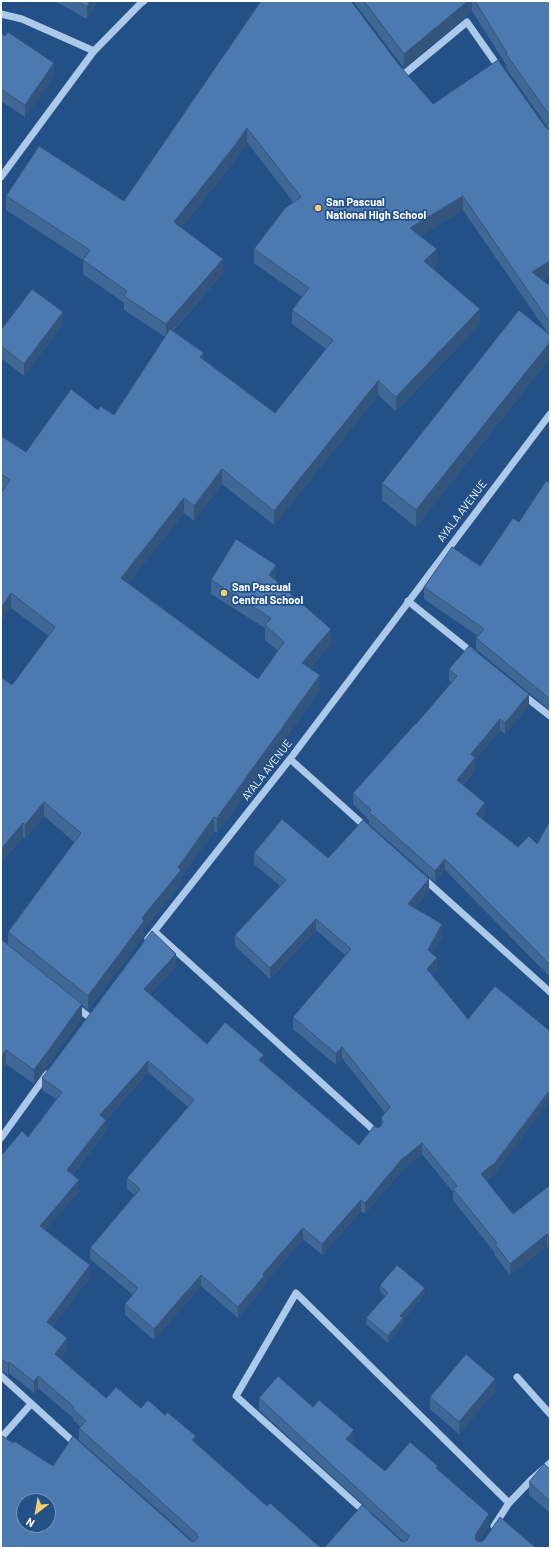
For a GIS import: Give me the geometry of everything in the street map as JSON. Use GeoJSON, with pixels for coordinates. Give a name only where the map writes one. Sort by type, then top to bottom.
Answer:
{"type":"FeatureCollection","features":[{"type":"Feature","properties":{"kind":"street"},"geometry":{"type":"LineString","coordinates":[[1,177],[94,51],[141,2],[144,1]]}},
{"type":"Feature","properties":{"kind":"street"},"geometry":{"type":"LineString","coordinates":[[1,14],[22,19],[94,51]]}},
{"type":"Feature","properties":{"kind":"street"},"geometry":{"type":"LineString","coordinates":[[394,62],[403,75],[467,22],[504,74]]}},
{"type":"Feature","properties":{"kind":"street","name":"AYALA AVENUE"},"geometry":{"type":"LineString","coordinates":[[144,943],[290,759],[550,414]]}},
{"type":"Feature","properties":{"kind":"street"},"geometry":{"type":"LineString","coordinates":[[408,601],[482,661]]}},
{"type":"Feature","properties":{"kind":"street"},"geometry":{"type":"LineString","coordinates":[[519,691],[550,716]]}},
{"type":"Feature","properties":{"kind":"street"},"geometry":{"type":"LineString","coordinates":[[290,759],[373,833]]}},
{"type":"Feature","properties":{"kind":"street"},"geometry":{"type":"LineString","coordinates":[[414,870],[550,992]]}},
{"type":"Feature","properties":{"kind":"street"},"geometry":{"type":"LineString","coordinates":[[154,931],[378,1134]]}},
{"type":"Feature","properties":{"kind":"street"},"geometry":{"type":"LineString","coordinates":[[71,1003],[91,1014],[84,1023]]}},
{"type":"Feature","properties":{"kind":"street"},"geometry":{"type":"LineString","coordinates":[[1,1138],[52,1068]]}},
{"type":"Feature","properties":{"kind":"street"},"geometry":{"type":"LineString","coordinates":[[375,1522],[236,1396],[296,1293],[509,1503]]}},
{"type":"Feature","properties":{"kind":"street"},"geometry":{"type":"LineString","coordinates":[[1,1376],[83,1450]]}},
{"type":"Feature","properties":{"kind":"street"},"geometry":{"type":"LineString","coordinates":[[517,1377],[550,1414]]}},
{"type":"Feature","properties":{"kind":"street"},"geometry":{"type":"LineString","coordinates":[[1,1438],[31,1404]]}},
{"type":"Feature","properties":{"kind":"street"},"geometry":{"type":"LineString","coordinates":[[488,1535],[509,1503],[550,1463]]}},
{"type":"Feature","properties":{"kind":"building"},"geometry":{"type":"Polygon","coordinates":[[[76,1],[90,1],[87,7],[76,1]]]}},
{"type":"Feature","properties":{"kind":"building"},"geometry":{"type":"Polygon","coordinates":[[[261,1],[351,1],[399,65],[433,104],[498,60],[546,128],[550,129],[550,261],[532,272],[550,286],[550,323],[463,196],[410,228],[437,249],[424,261],[480,309],[396,397],[378,381],[274,511],[222,469],[194,506],[184,498],[121,578],[258,679],[284,642],[265,625],[271,618],[211,580],[236,539],[276,565],[269,575],[331,629],[302,663],[320,675],[217,818],[214,817],[178,867],[181,870],[142,918],[144,921],[88,996],[8,932],[81,833],[44,802],[25,825],[23,823],[1,849],[1,677],[12,685],[55,627],[11,593],[1,608],[1,493],[10,480],[1,474],[1,436],[26,452],[71,389],[98,410],[100,406],[114,415],[170,329],[204,353],[200,357],[275,413],[333,340],[292,310],[309,288],[254,249],[285,208],[301,197],[247,128],[174,222],[223,259],[166,324],[124,296],[127,291],[83,260],[90,250],[6,196],[39,146],[124,201],[261,1]]]}},
{"type":"Feature","properties":{"kind":"building"},"geometry":{"type":"Polygon","coordinates":[[[364,1],[468,1],[404,54],[364,1]]]}},
{"type":"Feature","properties":{"kind":"building"},"geometry":{"type":"Polygon","coordinates":[[[475,1],[550,1],[550,116],[506,54],[507,53],[475,1]]]}},
{"type":"Feature","properties":{"kind":"building"},"geometry":{"type":"Polygon","coordinates":[[[8,32],[54,63],[25,105],[1,89],[1,33],[5,36],[8,32]]]}},
{"type":"Feature","properties":{"kind":"building"},"geometry":{"type":"Polygon","coordinates":[[[32,289],[63,312],[24,364],[1,346],[1,330],[32,289]]]}},
{"type":"Feature","properties":{"kind":"building"},"geometry":{"type":"Polygon","coordinates":[[[519,310],[550,335],[550,342],[416,510],[382,483],[519,310]]]}},
{"type":"Feature","properties":{"kind":"building"},"geometry":{"type":"Polygon","coordinates":[[[546,481],[550,483],[550,699],[476,638],[484,629],[424,587],[452,547],[480,566],[513,518],[519,522],[546,481]]]}},
{"type":"Feature","properties":{"kind":"building"},"geometry":{"type":"Polygon","coordinates":[[[469,646],[529,694],[505,723],[500,719],[471,754],[475,758],[457,780],[485,803],[476,814],[518,847],[529,836],[537,844],[550,821],[550,965],[445,859],[435,871],[369,812],[371,810],[353,793],[416,724],[457,676],[449,669],[469,646]]]}},
{"type":"Feature","properties":{"kind":"building"},"geometry":{"type":"Polygon","coordinates":[[[282,819],[328,858],[363,820],[429,879],[408,904],[442,924],[428,950],[437,958],[427,969],[468,1019],[495,986],[550,1031],[550,1090],[495,1163],[481,1174],[513,1214],[550,1185],[550,1235],[548,1236],[547,1234],[510,1264],[495,1244],[497,1243],[453,1189],[457,1186],[422,1143],[401,1160],[365,1203],[361,1200],[322,1244],[303,1228],[263,1274],[264,1276],[238,1307],[201,1275],[154,1329],[125,1304],[138,1288],[90,1248],[140,1189],[127,1178],[194,1100],[148,1061],[100,1115],[106,1120],[67,1170],[79,1180],[40,1226],[90,1265],[47,1322],[67,1338],[55,1354],[106,1398],[116,1387],[141,1408],[148,1400],[165,1415],[167,1412],[196,1436],[192,1440],[267,1506],[270,1503],[321,1548],[1,1548],[1,1435],[13,1443],[14,1441],[53,1466],[73,1436],[192,1542],[198,1537],[196,1533],[79,1428],[86,1421],[73,1409],[74,1407],[38,1376],[34,1382],[9,1362],[8,1364],[1,1360],[1,1156],[22,1131],[28,1137],[62,1092],[42,1078],[152,931],[176,954],[144,989],[207,1044],[225,1022],[264,1055],[259,1060],[359,1145],[374,1126],[377,1128],[381,1126],[383,1122],[381,1118],[390,1107],[342,1047],[336,1054],[293,1017],[351,949],[316,919],[270,968],[235,935],[286,880],[254,853],[282,819]]]}},
{"type":"Feature","properties":{"kind":"building"},"geometry":{"type":"Polygon","coordinates":[[[2,940],[82,1004],[34,1070],[6,1050],[1,1057],[2,940]]]}},
{"type":"Feature","properties":{"kind":"building"},"geometry":{"type":"Polygon","coordinates":[[[397,1265],[425,1288],[400,1316],[403,1318],[388,1336],[366,1318],[388,1293],[380,1285],[397,1265]]]}},
{"type":"Feature","properties":{"kind":"building"},"geometry":{"type":"Polygon","coordinates":[[[466,1354],[495,1379],[459,1422],[430,1397],[466,1354]]]}},
{"type":"Feature","properties":{"kind":"building"},"geometry":{"type":"Polygon","coordinates":[[[278,1376],[313,1407],[319,1400],[354,1430],[346,1439],[385,1471],[410,1442],[438,1466],[436,1468],[489,1514],[476,1534],[475,1539],[477,1541],[480,1542],[484,1540],[500,1517],[536,1548],[324,1548],[362,1505],[401,1541],[403,1542],[407,1540],[409,1536],[259,1398],[278,1376]]]}},
{"type":"Feature","properties":{"kind":"building"},"geometry":{"type":"Polygon","coordinates":[[[544,1464],[550,1469],[550,1501],[529,1482],[544,1464]]]}},
{"type":"Feature","properties":{"kind":"place","name":"San Pascual National High School"},"geometry":{"type":"Point","coordinates":[318,208]}},
{"type":"Feature","properties":{"kind":"place","name":"San Pascual Central School"},"geometry":{"type":"Point","coordinates":[224,593]}}]}
